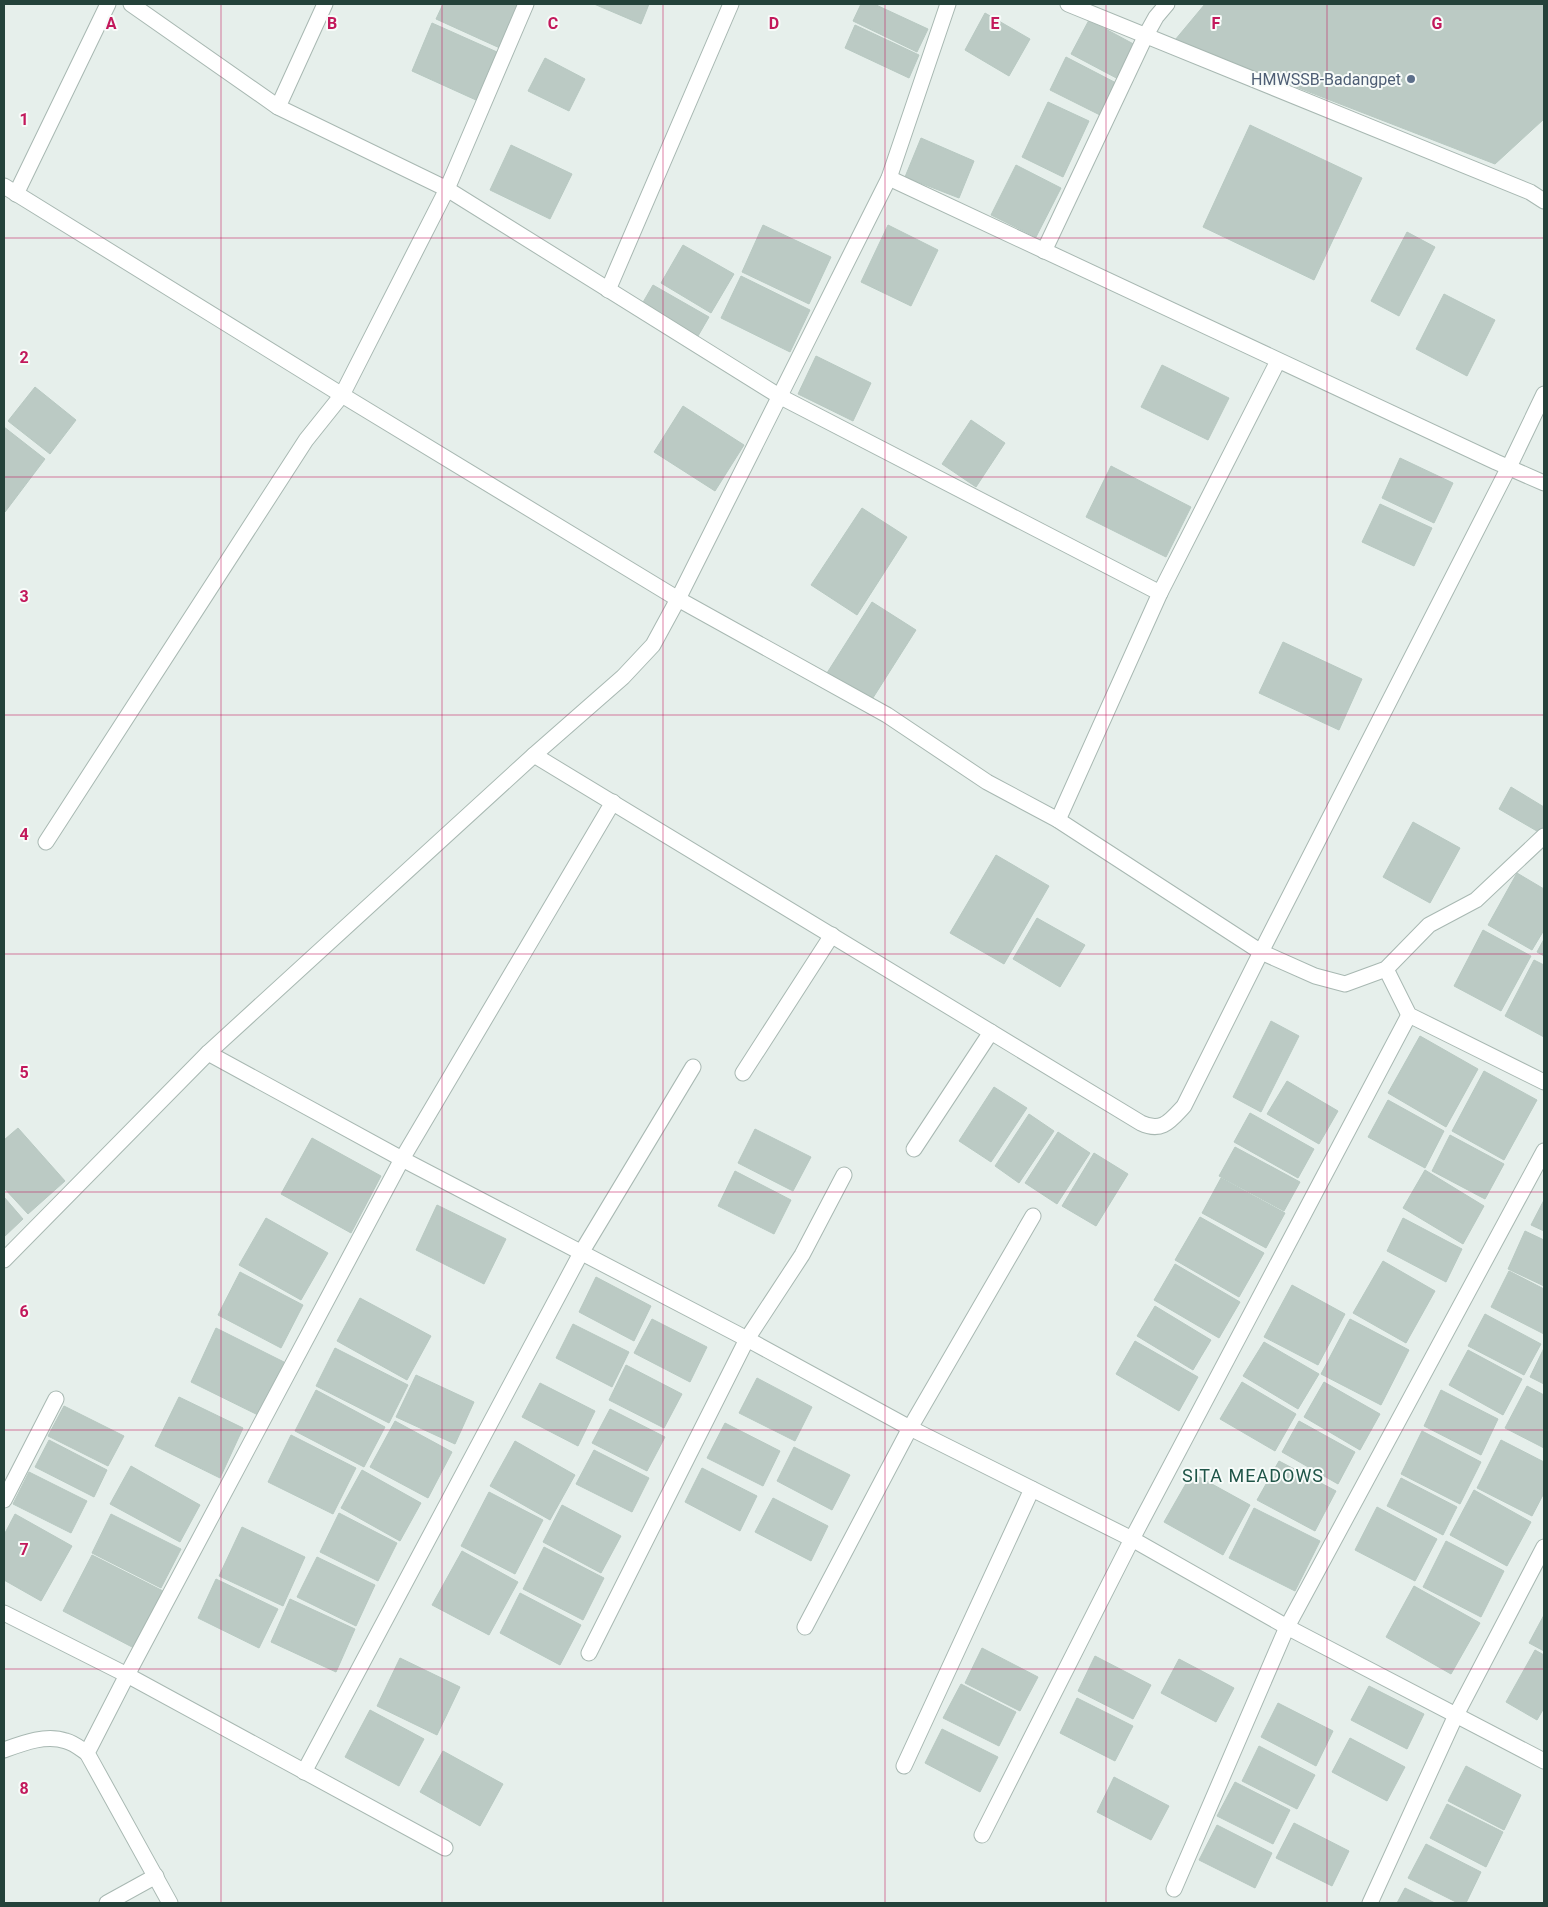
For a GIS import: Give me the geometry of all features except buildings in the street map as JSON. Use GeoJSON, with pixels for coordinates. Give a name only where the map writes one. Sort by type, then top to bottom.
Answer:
{"type":"FeatureCollection","features":[{"type":"Feature","properties":{"kind":"street"},"geometry":{"type":"LineString","coordinates":[[108,4],[10,190],[678,599],[887,715],[987,782],[1058,820],[1261,952],[1315,976],[1345,984],[1386,969],[1429,926],[1476,900],[1544,836]]}},
{"type":"Feature","properties":{"kind":"street"},"geometry":{"type":"LineString","coordinates":[[131,4],[278,107],[447,189],[779,396],[1160,592]]}},
{"type":"Feature","properties":{"kind":"street"},"geometry":{"type":"LineString","coordinates":[[278,107],[325,4]]}},
{"type":"Feature","properties":{"kind":"street"},"geometry":{"type":"LineString","coordinates":[[46,842],[306,440],[342,395],[447,189],[526,4]]}},
{"type":"Feature","properties":{"kind":"street"},"geometry":{"type":"LineString","coordinates":[[608,290],[730,4]]}},
{"type":"Feature","properties":{"kind":"street"},"geometry":{"type":"LineString","coordinates":[[4,1260],[208,1053],[623,676],[653,645],[678,599],[889,178],[948,4]]}},
{"type":"Feature","properties":{"kind":"street"},"geometry":{"type":"LineString","coordinates":[[1068,4],[1530,192],[1544,201]]}},
{"type":"Feature","properties":{"kind":"street"},"geometry":{"type":"LineString","coordinates":[[1044,251],[1146,35],[1156,17],[1167,4]]}},
{"type":"Feature","properties":{"kind":"street"},"geometry":{"type":"LineString","coordinates":[[889,178],[1278,361],[1544,483]]}},
{"type":"Feature","properties":{"kind":"street"},"geometry":{"type":"LineString","coordinates":[[1530,192],[1544,184]]}},
{"type":"Feature","properties":{"kind":"street"},"geometry":{"type":"LineString","coordinates":[[1058,820],[1160,592],[1278,361]]}},
{"type":"Feature","properties":{"kind":"street"},"geometry":{"type":"LineString","coordinates":[[534,755],[1141,1123],[1151,1128],[1158,1127],[1170,1122],[1184,1106],[1544,394]]}},
{"type":"Feature","properties":{"kind":"street"},"geometry":{"type":"LineString","coordinates":[[87,1753],[126,1675],[402,1159],[613,802]]}},
{"type":"Feature","properties":{"kind":"street"},"geometry":{"type":"LineString","coordinates":[[743,1073],[832,935]]}},
{"type":"Feature","properties":{"kind":"street"},"geometry":{"type":"LineString","coordinates":[[1386,969],[1409,1015],[1544,1082]]}},
{"type":"Feature","properties":{"kind":"street"},"geometry":{"type":"LineString","coordinates":[[982,1835],[1132,1539],[1409,1015]]}},
{"type":"Feature","properties":{"kind":"street"},"geometry":{"type":"LineString","coordinates":[[914,1149],[991,1032]]}},
{"type":"Feature","properties":{"kind":"street"},"geometry":{"type":"LineString","coordinates":[[208,1053],[402,1159],[747,1339],[910,1428],[1132,1539],[1287,1628],[1544,1761]]}},
{"type":"Feature","properties":{"kind":"street"},"geometry":{"type":"LineString","coordinates":[[304,1772],[581,1253],[693,1067]]}},
{"type":"Feature","properties":{"kind":"street"},"geometry":{"type":"LineString","coordinates":[[1174,1889],[1287,1628],[1544,1151]]}},
{"type":"Feature","properties":{"kind":"street"},"geometry":{"type":"LineString","coordinates":[[589,1653],[747,1339],[802,1255],[844,1175]]}},
{"type":"Feature","properties":{"kind":"street"},"geometry":{"type":"LineString","coordinates":[[805,1626],[910,1428],[1033,1216]]}},
{"type":"Feature","properties":{"kind":"street"},"geometry":{"type":"LineString","coordinates":[[4,1500],[56,1399]]}},
{"type":"Feature","properties":{"kind":"street"},"geometry":{"type":"LineString","coordinates":[[904,1766],[1032,1489]]}},
{"type":"Feature","properties":{"kind":"street"},"geometry":{"type":"LineString","coordinates":[[1370,1903],[1456,1715],[1544,1547]]}},
{"type":"Feature","properties":{"kind":"street"},"geometry":{"type":"LineString","coordinates":[[4,1614],[126,1675],[445,1848]]}},
{"type":"Feature","properties":{"kind":"street"},"geometry":{"type":"LineString","coordinates":[[4,1750],[26,1742],[50,1738],[66,1741],[87,1753],[170,1903]]}},
{"type":"Feature","properties":{"kind":"street"},"geometry":{"type":"LineString","coordinates":[[107,1903],[156,1876]]}},
{"type":"Feature","properties":{"kind":"place","name":"HMWSSB-Badangpet"},"geometry":{"type":"Point","coordinates":[1411,79]}},
{"type":"Feature","properties":{"kind":"district","name":"SITA MEADOWS"},"geometry":{"type":"Point","coordinates":[1253,1476]}}]}
